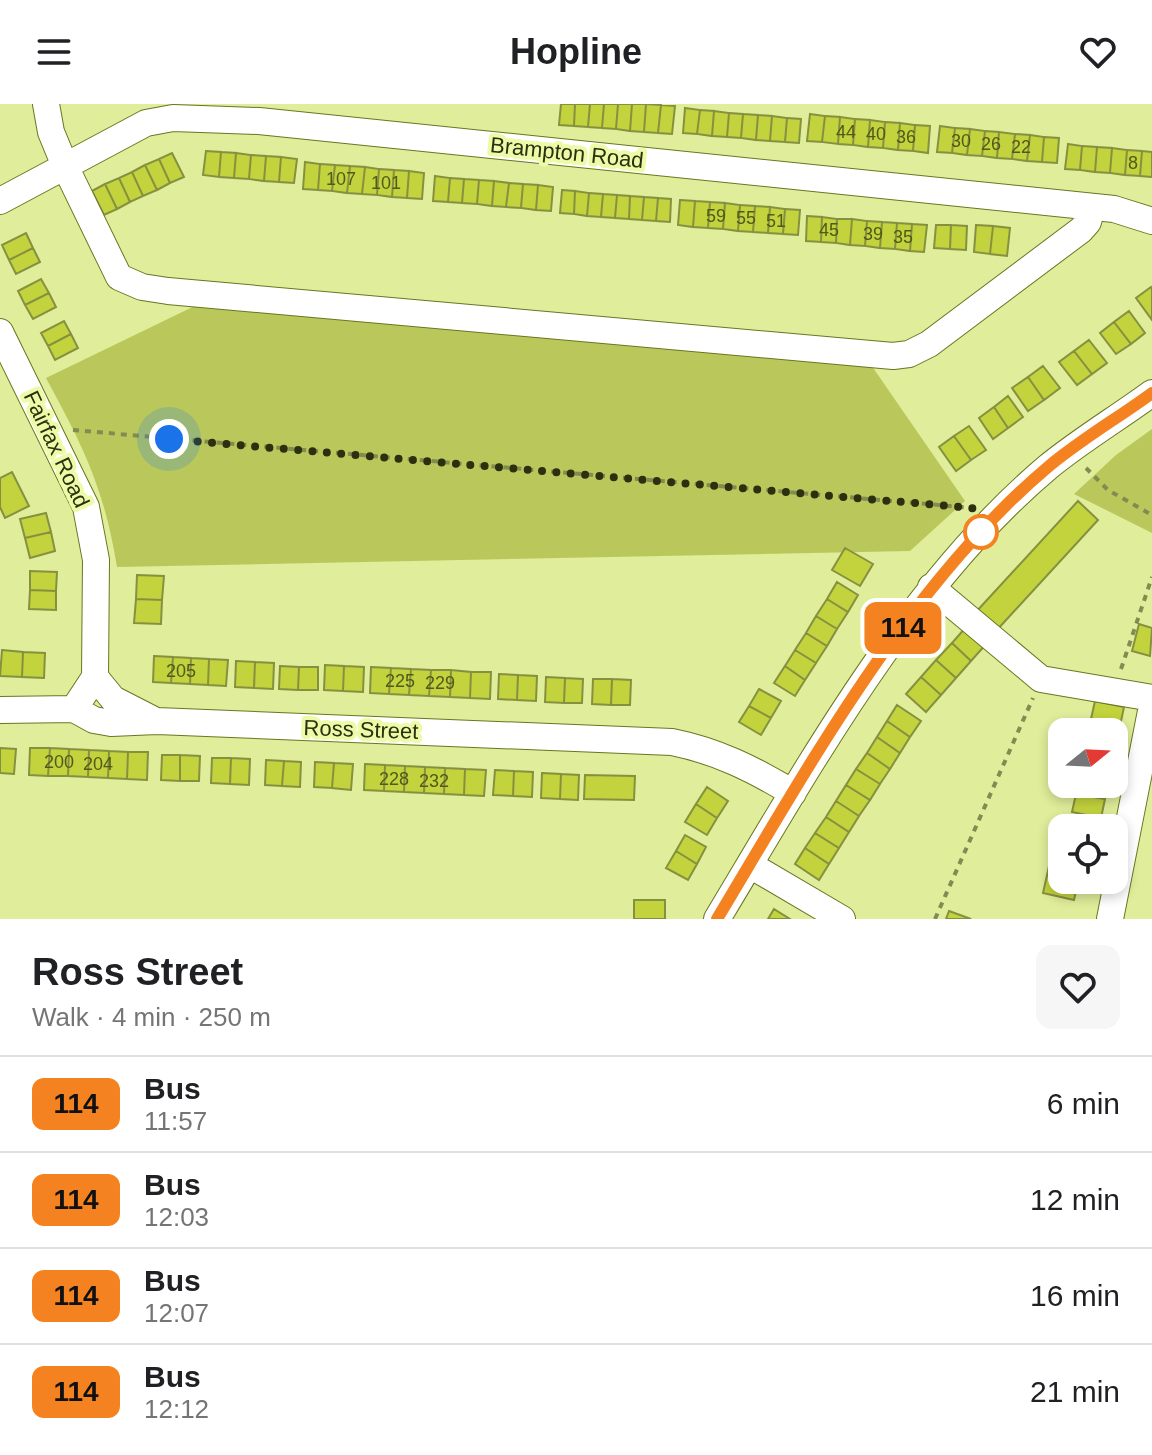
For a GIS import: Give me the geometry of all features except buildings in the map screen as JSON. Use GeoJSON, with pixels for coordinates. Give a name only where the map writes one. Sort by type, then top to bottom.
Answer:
{"type":"FeatureCollection","features":[{"type":"Feature","properties":{"kind":"street"},"geometry":{"type":"LineString","coordinates":[[46,104],[51,132],[65,166],[119,277],[142,287],[893,356],[909,354],[942,335],[1081,230],[1088,222],[1092,207]]}},
{"type":"Feature","properties":{"kind":"street","name":"Brampton Road"},"geometry":{"type":"LineString","coordinates":[[0,201],[146,123],[195,117],[1114,209],[1152,221]]}},
{"type":"Feature","properties":{"kind":"street","name":"Fairfax Road"},"geometry":{"type":"LineString","coordinates":[[0,332],[86,507],[96,560],[95,677]]}},
{"type":"Feature","properties":{"kind":"street"},"geometry":{"type":"LineString","coordinates":[[717,919],[793,793],[931,587],[989,524],[1049,466],[1152,393]]}},
{"type":"Feature","properties":{"kind":"street"},"geometry":{"type":"LineString","coordinates":[[931,587],[1041,679],[1152,698]]}},
{"type":"Feature","properties":{"kind":"street"},"geometry":{"type":"LineString","coordinates":[[74,709],[95,677]]}},
{"type":"Feature","properties":{"kind":"street","name":"Ross Street"},"geometry":{"type":"LineString","coordinates":[[95,677],[113,699],[157,721]]}},
{"type":"Feature","properties":{"kind":"street"},"geometry":{"type":"LineString","coordinates":[[1110,919],[1152,706]]}},
{"type":"Feature","properties":{"kind":"street","name":"Ross Street"},"geometry":{"type":"LineString","coordinates":[[0,710],[74,709],[94,720],[111,723],[157,721],[672,742],[708,749],[741,763],[793,793]]}},
{"type":"Feature","properties":{"kind":"street"},"geometry":{"type":"LineString","coordinates":[[750,865],[842,919]]}},
{"type":"Feature","properties":{"kind":"path"},"geometry":{"type":"LineString","coordinates":[[47,428],[972,508],[989,524]]}},
{"type":"Feature","properties":{"kind":"path"},"geometry":{"type":"LineString","coordinates":[[1072,450],[1108,490],[1152,515]]}},
{"type":"Feature","properties":{"kind":"path"},"geometry":{"type":"LineString","coordinates":[[1114,692],[1152,577]]}},
{"type":"Feature","properties":{"kind":"path"},"geometry":{"type":"LineString","coordinates":[[935,919],[1041,679]]}},
{"type":"Feature","properties":{"kind":"green space"},"geometry":{"type":"Polygon","coordinates":[[[207,300],[867,359],[965,501],[910,551],[117,567],[106,514],[91,469],[46,378],[207,300]]]}},
{"type":"Feature","properties":{"kind":"green space"},"geometry":{"type":"Polygon","coordinates":[[[1152,429],[1152,533],[1074,494],[1116,455],[1152,429]]]}},
{"type":"Feature","properties":{"kind":"bus line","name":"114"},"geometry":{"type":"LineString","coordinates":[[717,919],[793,793],[931,587],[1002,510],[1049,466],[1152,393]]}},
{"type":"Feature","properties":{"kind":"route"},"geometry":{"type":"LineString","coordinates":[[169,439],[972,508],[989,524],[981,532]]}}]}
